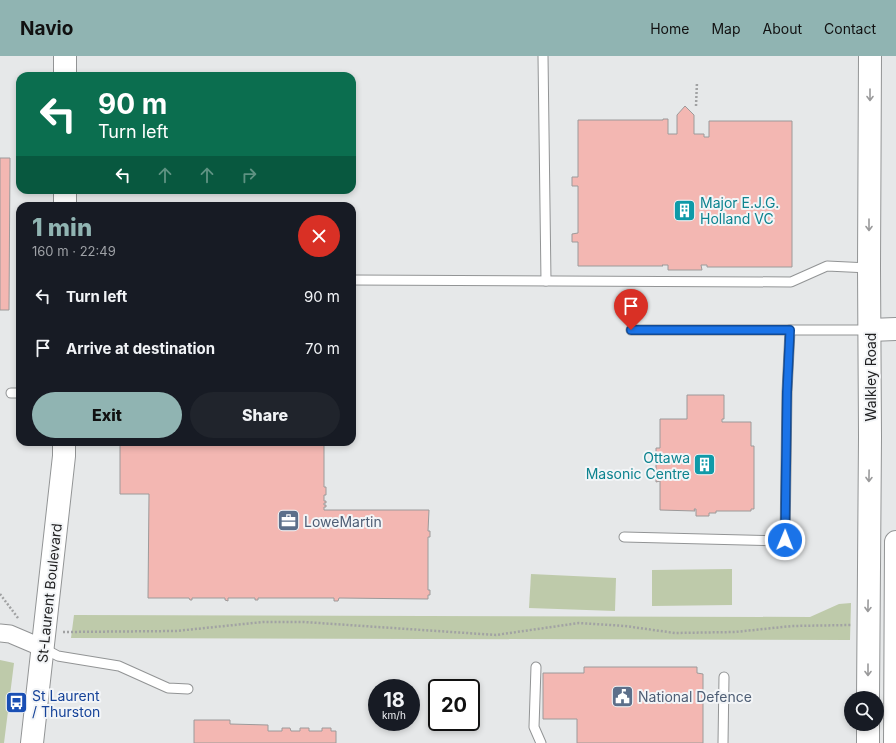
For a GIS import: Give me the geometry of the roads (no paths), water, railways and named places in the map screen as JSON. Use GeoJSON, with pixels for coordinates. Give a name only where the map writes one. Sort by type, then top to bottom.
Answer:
{"type":"FeatureCollection","features":[{"type":"Feature","properties":{"kind":"main road"},"geometry":{"type":"LineString","coordinates":[[65,72],[66,56]]}},
{"type":"Feature","properties":{"kind":"main road","name":"Walkley Road"},"geometry":{"type":"LineString","coordinates":[[868,691],[870,56]]}},
{"type":"Feature","properties":{"kind":"main road"},"geometry":{"type":"LineString","coordinates":[[870,330],[896,329]]}},
{"type":"Feature","properties":{"kind":"main road","name":"St-Laurent Boulevard"},"geometry":{"type":"LineString","coordinates":[[32,743],[64,446]]}},
{"type":"Feature","properties":{"kind":"main road"},"geometry":{"type":"LineString","coordinates":[[895,743],[896,542]]}},
{"type":"Feature","properties":{"kind":"main road"},"geometry":{"type":"LineString","coordinates":[[868,633],[896,639]]}},
{"type":"Feature","properties":{"kind":"main road"},"geometry":{"type":"LineString","coordinates":[[868,731],[868,743]]}},
{"type":"Feature","properties":{"kind":"street"},"geometry":{"type":"LineString","coordinates":[[0,633],[10,634],[43,648]]}},
{"type":"Feature","properties":{"kind":"lane"},"geometry":{"type":"LineString","coordinates":[[543,56],[546,281]]}},
{"type":"Feature","properties":{"kind":"lane"},"geometry":{"type":"LineString","coordinates":[[356,280],[791,282],[827,266],[869,268]]}},
{"type":"Feature","properties":{"kind":"lane"},"geometry":{"type":"LineString","coordinates":[[631,330],[870,330]]}},
{"type":"Feature","properties":{"kind":"lane"},"geometry":{"type":"LineString","coordinates":[[624,537],[785,540],[787,392],[790,330]]}},
{"type":"Feature","properties":{"kind":"lane"},"geometry":{"type":"LineString","coordinates":[[43,648],[64,658],[119,666],[168,688],[188,690]]}},
{"type":"Feature","properties":{"kind":"lane"},"geometry":{"type":"LineString","coordinates":[[536,667],[534,727],[541,743]]}},
{"type":"Feature","properties":{"kind":"lane"},"geometry":{"type":"LineString","coordinates":[[723,743],[724,677]]}},
{"type":"Feature","properties":{"kind":"place","name":"Major E.J.G. Holland VC"},"geometry":{"type":"Point","coordinates":[685,210]}},
{"type":"Feature","properties":{"kind":"place","name":"Ottawa Masonic Centre"},"geometry":{"type":"Point","coordinates":[705,465]}},
{"type":"Feature","properties":{"kind":"place","name":"LoweMartin"},"geometry":{"type":"Point","coordinates":[289,521]}},
{"type":"Feature","properties":{"kind":"place","name":"National Defence"},"geometry":{"type":"Point","coordinates":[623,696]}},
{"type":"Feature","properties":{"kind":"place","name":"St Laurent / Thurston"},"geometry":{"type":"Point","coordinates":[16,703]}}]}
